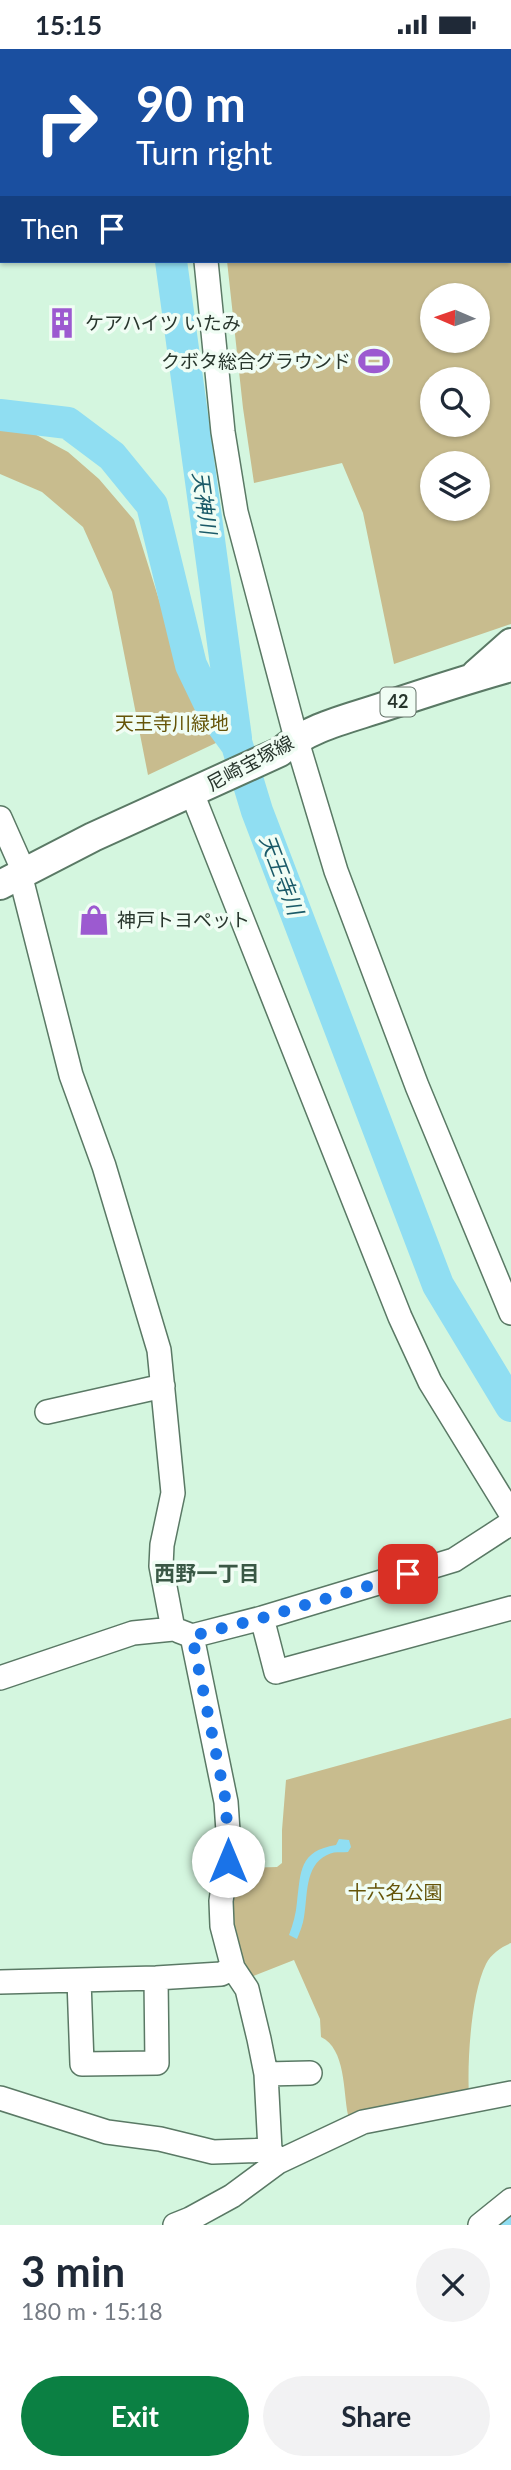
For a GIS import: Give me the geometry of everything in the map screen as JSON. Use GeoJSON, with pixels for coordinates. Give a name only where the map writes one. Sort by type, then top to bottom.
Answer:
{"type":"FeatureCollection","features":[{"type":"Feature","properties":{"kind":"main road","name":"42"},"geometry":{"type":"LineString","coordinates":[[471,678],[511,643]]}},
{"type":"Feature","properties":{"kind":"main road","name":"尼崎宝塚線"},"geometry":{"type":"LineString","coordinates":[[15,877],[333,723],[511,667]]}},
{"type":"Feature","properties":{"kind":"street"},"geometry":{"type":"LineString","coordinates":[[206,263],[223,432],[236,512],[288,745],[417,1086],[511,1313]]}},
{"type":"Feature","properties":{"kind":"street"},"geometry":{"type":"LineString","coordinates":[[197,791],[400,1317],[430,1382],[511,1514]]}},
{"type":"Feature","properties":{"kind":"street"},"geometry":{"type":"LineString","coordinates":[[0,818],[71,1075],[104,1166],[159,1350],[173,1493],[162,1545],[161,1566],[182,1632],[226,1802],[229,1846],[221,1901],[222,1926],[233,1968],[247,1989],[266,2074],[274,2156]]}},
{"type":"Feature","properties":{"kind":"street"},"geometry":{"type":"LineString","coordinates":[[59,1407],[163,1386]]}},
{"type":"Feature","properties":{"kind":"street"},"geometry":{"type":"LineString","coordinates":[[0,1678],[133,1633],[182,1632],[262,1618],[454,1560],[511,1523]]}},
{"type":"Feature","properties":{"kind":"street"},"geometry":{"type":"LineString","coordinates":[[262,1618],[276,1672],[511,1608]]}},
{"type":"Feature","properties":{"kind":"street"},"geometry":{"type":"LineString","coordinates":[[0,1982],[156,1978],[221,1974],[233,1968]]}},
{"type":"Feature","properties":{"kind":"street"},"geometry":{"type":"LineString","coordinates":[[79,1980],[82,2064],[157,2063],[156,1978]]}},
{"type":"Feature","properties":{"kind":"street"},"geometry":{"type":"LineString","coordinates":[[266,2074],[310,2073]]}},
{"type":"Feature","properties":{"kind":"street"},"geometry":{"type":"LineString","coordinates":[[174,2225],[232,2196],[274,2156],[363,2122],[511,2093]]}},
{"type":"Feature","properties":{"kind":"street"},"geometry":{"type":"LineString","coordinates":[[0,2098],[107,2132],[160,2139],[213,2152],[274,2156]]}},
{"type":"Feature","properties":{"kind":"street"},"geometry":{"type":"LineString","coordinates":[[480,2225],[511,2200]]}},
{"type":"Feature","properties":{"kind":"green space","name":"クボタ総合グラウンド"},"geometry":{"type":"Polygon","coordinates":[[[227,263],[511,263],[511,624],[394,664],[363,513],[342,463],[254,483],[227,263]]]}},
{"type":"Feature","properties":{"kind":"green space","name":"天王寺川緑地"},"geometry":{"type":"Polygon","coordinates":[[[0,423],[29,431],[68,452],[99,479],[134,520],[176,654],[218,742],[148,775],[112,592],[83,527],[42,492],[0,474],[0,423]]]}},
{"type":"Feature","properties":{"kind":"green space","name":"十六名公園"},"geometry":{"type":"Polygon","coordinates":[[[511,1718],[511,1943],[491,1957],[481,1977],[471,2028],[469,2095],[356,2120],[348,2115],[339,2061],[329,2043],[321,2037],[320,2019],[294,1960],[246,1979],[229,1934],[234,1876],[240,1875],[243,1868],[277,1867],[282,1863],[286,1780],[511,1718]]]}},
{"type":"Feature","properties":{"kind":"water"},"geometry":{"type":"Polygon","coordinates":[[[339,1839],[349,1840],[351,1847],[348,1852],[327,1855],[314,1867],[308,1883],[304,1920],[297,1939],[289,1935],[304,1864],[315,1852],[336,1845],[339,1839]]]}},
{"type":"Feature","properties":{"kind":"waterway","name":"天神川"},"geometry":{"type":"LineString","coordinates":[[171,263],[236,738]]}},
{"type":"Feature","properties":{"kind":"waterway","name":"天王寺川"},"geometry":{"type":"LineString","coordinates":[[0,415],[68,423],[112,456],[152,505],[191,665],[215,715],[237,745],[257,811],[438,1285],[511,1406]]}},
{"type":"Feature","properties":{"kind":"waterway"},"geometry":{"type":"LineString","coordinates":[[503,2225],[511,2218]]}},
{"type":"Feature","properties":{"kind":"place","name":"ケアハイツ いたみ"},"geometry":{"type":"Point","coordinates":[62,323]}},
{"type":"Feature","properties":{"kind":"place","name":"クボタ総合グラウンド"},"geometry":{"type":"Point","coordinates":[374,361]}},
{"type":"Feature","properties":{"kind":"place","name":"神戸トヨペット"},"geometry":{"type":"Point","coordinates":[94,920]}},
{"type":"Feature","properties":{"kind":"district","name":"西野一丁目"},"geometry":{"type":"Point","coordinates":[207,1574]}},
{"type":"Feature","properties":{"kind":"route"},"geometry":{"type":"LineString","coordinates":[[228,1861],[226,1802],[192,1636],[408,1574]]}}]}
